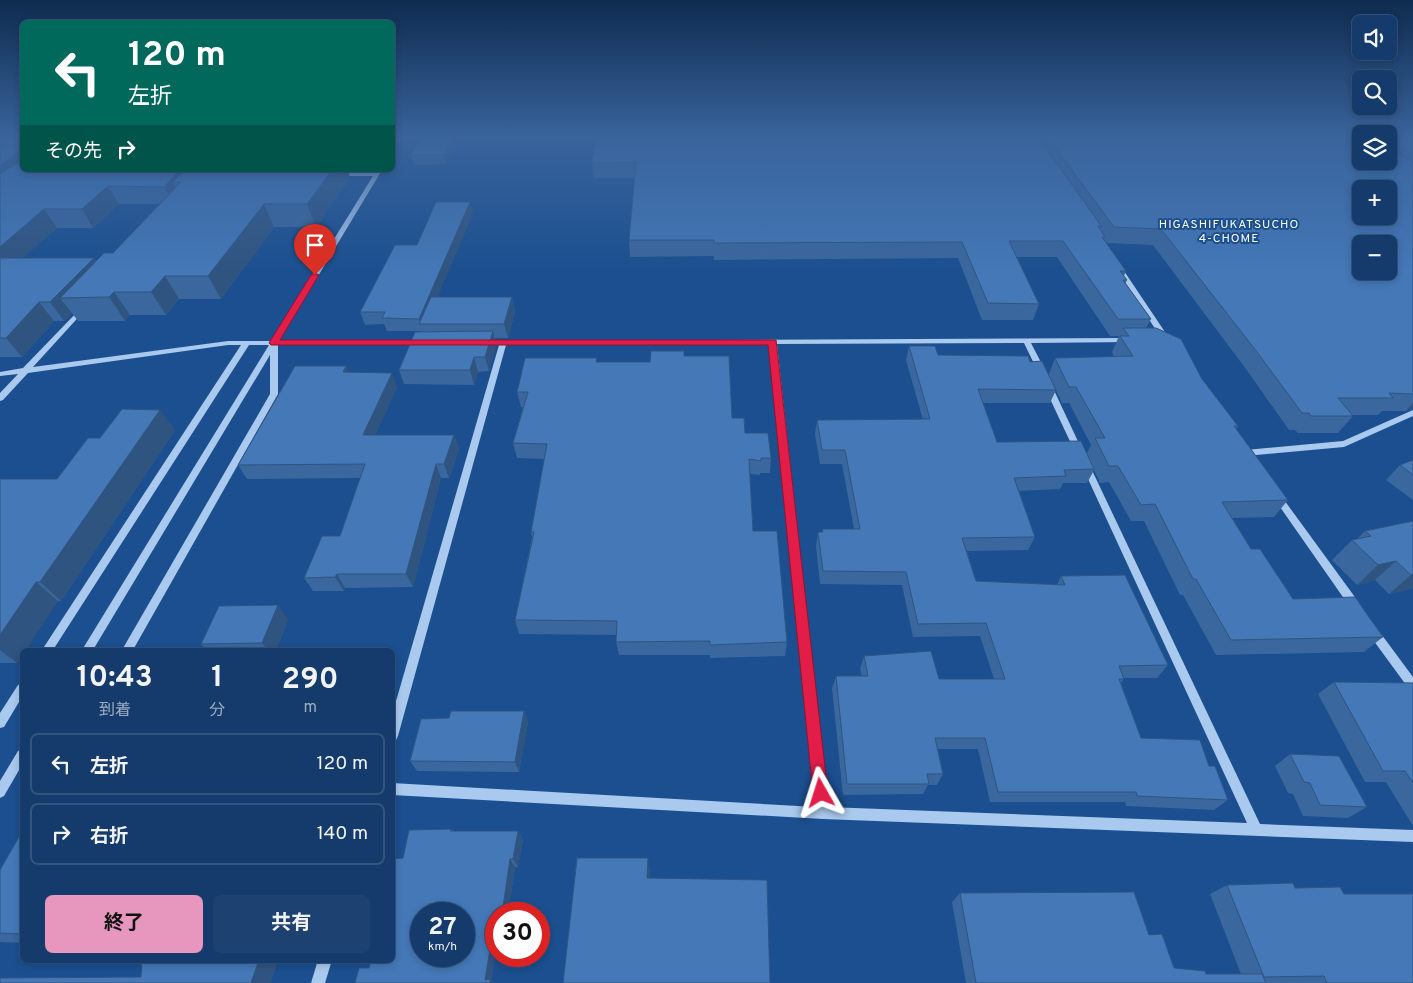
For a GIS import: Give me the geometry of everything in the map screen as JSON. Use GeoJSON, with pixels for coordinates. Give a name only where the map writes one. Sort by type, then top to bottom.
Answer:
{"type":"FeatureCollection","features":[{"type":"Feature","properties":{"kind":"street"},"geometry":{"type":"LineString","coordinates":[[87,648],[372,182]]}},
{"type":"Feature","properties":{"kind":"street"},"geometry":{"type":"LineString","coordinates":[[1112,257],[1170,344],[1157,340]]}},
{"type":"Feature","properties":{"kind":"street"},"geometry":{"type":"LineString","coordinates":[[0,398],[86,305]]}},
{"type":"Feature","properties":{"kind":"street"},"geometry":{"type":"LineString","coordinates":[[474,343],[1137,340]]}},
{"type":"Feature","properties":{"kind":"street"},"geometry":{"type":"LineString","coordinates":[[1027,341],[1257,831]]}},
{"type":"Feature","properties":{"kind":"street"},"geometry":{"type":"LineString","coordinates":[[48,648],[247,342]]}},
{"type":"Feature","properties":{"kind":"street"},"geometry":{"type":"LineString","coordinates":[[773,342],[823,813]]}},
{"type":"Feature","properties":{"kind":"street"},"geometry":{"type":"LineString","coordinates":[[0,374],[228,343],[435,343]]}},
{"type":"Feature","properties":{"kind":"street"},"geometry":{"type":"LineString","coordinates":[[128,648],[274,394],[274,343]]}},
{"type":"Feature","properties":{"kind":"street"},"geometry":{"type":"LineString","coordinates":[[395,725],[503,343]]}},
{"type":"Feature","properties":{"kind":"street"},"geometry":{"type":"LineString","coordinates":[[1246,453],[1344,444],[1413,413]]}},
{"type":"Feature","properties":{"kind":"street"},"geometry":{"type":"LineString","coordinates":[[1269,485],[1361,614]]}},
{"type":"Feature","properties":{"kind":"street"},"geometry":{"type":"LineString","coordinates":[[1367,622],[1413,686]]}},
{"type":"Feature","properties":{"kind":"street"},"geometry":{"type":"LineString","coordinates":[[0,723],[20,691]]}},
{"type":"Feature","properties":{"kind":"street"},"geometry":{"type":"LineString","coordinates":[[0,792],[20,758]]}},
{"type":"Feature","properties":{"kind":"street"},"geometry":{"type":"LineString","coordinates":[[395,789],[823,813],[1413,836]]}},
{"type":"Feature","properties":{"kind":"street"},"geometry":{"type":"LineString","coordinates":[[318,983],[324,963]]}},
{"type":"Feature","properties":{"kind":"building"},"geometry":{"type":"Polygon","coordinates":[[[0,182],[169,182],[164,187],[108,186],[82,209],[44,209],[0,247],[0,182]]]}},
{"type":"Feature","properties":{"kind":"building"},"geometry":{"type":"Polygon","coordinates":[[[173,182],[323,182],[307,204],[264,204],[208,276],[165,276],[151,292],[114,292],[109,297],[60,298],[104,253],[113,253],[181,182],[173,182]]]}},
{"type":"Feature","properties":{"kind":"building"},"geometry":{"type":"Polygon","coordinates":[[[634,182],[1070,182],[1102,227],[1098,226],[1105,237],[1102,237],[1126,271],[1120,271],[1127,280],[1123,280],[1151,319],[1118,319],[1063,241],[1009,241],[1039,304],[988,303],[962,242],[714,243],[714,240],[629,240],[634,182]]]}},
{"type":"Feature","properties":{"kind":"building"},"geometry":{"type":"Polygon","coordinates":[[[1081,182],[1352,182],[1352,225],[1397,225],[1397,182],[1413,182],[1413,394],[1389,393],[1393,398],[1338,398],[1353,416],[1311,416],[1309,413],[1302,413],[1161,229],[1114,227],[1081,182]]]}},
{"type":"Feature","properties":{"kind":"building"},"geometry":{"type":"Polygon","coordinates":[[[436,202],[470,202],[419,319],[382,318],[385,312],[360,312],[395,245],[417,245],[436,202]]]}},
{"type":"Feature","properties":{"kind":"building"},"geometry":{"type":"Polygon","coordinates":[[[0,258],[94,258],[50,302],[39,302],[6,338],[0,338],[0,258]]]}},
{"type":"Feature","properties":{"kind":"building"},"geometry":{"type":"Polygon","coordinates":[[[431,297],[512,297],[504,324],[419,324],[431,297]]]}},
{"type":"Feature","properties":{"kind":"building"},"geometry":{"type":"Polygon","coordinates":[[[1123,328],[1156,328],[1181,339],[1202,379],[1238,426],[1234,426],[1288,500],[1222,502],[1251,549],[1260,549],[1293,599],[1355,597],[1383,637],[1231,640],[1196,579],[1193,579],[1155,504],[1141,505],[1118,466],[1109,466],[1095,438],[1105,438],[1076,387],[1069,387],[1055,358],[1133,356],[1120,336],[1129,336],[1123,328]]]}},
{"type":"Feature","properties":{"kind":"building"},"geometry":{"type":"Polygon","coordinates":[[[493,331],[485,357],[474,357],[470,370],[399,370],[415,332],[493,331]]]}},
{"type":"Feature","properties":{"kind":"building"},"geometry":{"type":"Polygon","coordinates":[[[909,346],[935,346],[938,355],[1028,356],[1030,362],[1042,361],[1056,390],[978,389],[997,442],[1081,441],[1094,469],[1064,470],[1066,476],[1014,478],[1035,537],[962,538],[976,581],[1065,585],[1061,576],[1125,575],[1168,665],[1119,666],[1124,679],[1119,679],[1141,738],[1200,740],[1209,766],[1215,766],[1228,800],[1137,796],[1136,792],[998,792],[985,738],[935,738],[943,774],[927,774],[929,784],[847,784],[836,676],[868,676],[864,656],[931,651],[939,679],[1005,679],[986,623],[918,624],[906,572],[823,571],[818,532],[823,532],[822,529],[860,529],[845,450],[822,450],[817,420],[930,419],[909,346]]]}},
{"type":"Feature","properties":{"kind":"building"},"geometry":{"type":"Polygon","coordinates":[[[651,351],[684,351],[684,356],[729,356],[732,418],[744,418],[745,433],[768,433],[771,458],[761,458],[761,461],[749,459],[753,531],[777,531],[787,642],[710,645],[710,641],[616,642],[617,621],[515,620],[534,532],[531,532],[547,444],[513,443],[528,392],[517,392],[525,358],[597,358],[596,362],[650,362],[651,351]]]}},
{"type":"Feature","properties":{"kind":"building"},"geometry":{"type":"Polygon","coordinates":[[[295,366],[346,366],[343,372],[392,373],[363,435],[454,435],[444,464],[436,464],[406,574],[337,574],[335,577],[304,578],[322,536],[340,536],[365,464],[238,465],[295,366]]]}},
{"type":"Feature","properties":{"kind":"building"},"geometry":{"type":"Polygon","coordinates":[[[122,409],[160,410],[40,582],[36,582],[0,635],[0,479],[57,479],[88,438],[100,438],[122,409]]]}},
{"type":"Feature","properties":{"kind":"building"},"geometry":{"type":"Polygon","coordinates":[[[1413,460],[1413,475],[1400,465],[1413,460]]]}},
{"type":"Feature","properties":{"kind":"building"},"geometry":{"type":"Polygon","coordinates":[[[1413,521],[1413,574],[1411,575],[1396,561],[1378,565],[1352,540],[1371,536],[1365,531],[1413,521]]]}},
{"type":"Feature","properties":{"kind":"building"},"geometry":{"type":"Polygon","coordinates":[[[278,605],[262,643],[201,644],[219,606],[278,605]]]}},
{"type":"Feature","properties":{"kind":"building"},"geometry":{"type":"Polygon","coordinates":[[[1334,682],[1413,683],[1413,783],[1405,771],[1383,771],[1334,682]]]}},
{"type":"Feature","properties":{"kind":"building"},"geometry":{"type":"Polygon","coordinates":[[[451,711],[524,711],[515,762],[410,761],[421,719],[449,718],[451,711]]]}},
{"type":"Feature","properties":{"kind":"building"},"geometry":{"type":"Polygon","coordinates":[[[1290,754],[1339,756],[1367,807],[1320,805],[1310,783],[1304,782],[1290,754]]]}},
{"type":"Feature","properties":{"kind":"building"},"geometry":{"type":"Polygon","coordinates":[[[409,830],[518,831],[513,859],[510,859],[504,902],[485,902],[485,967],[487,967],[485,980],[490,979],[490,983],[355,983],[359,968],[369,968],[370,963],[395,963],[395,859],[403,858],[409,830]]]}},
{"type":"Feature","properties":{"kind":"building"},"geometry":{"type":"Polygon","coordinates":[[[20,835],[20,934],[0,933],[0,870],[20,835]]]}},
{"type":"Feature","properties":{"kind":"building"},"geometry":{"type":"Polygon","coordinates":[[[577,858],[648,858],[647,878],[767,880],[770,983],[563,983],[577,858]]]}},
{"type":"Feature","properties":{"kind":"building"},"geometry":{"type":"Polygon","coordinates":[[[1293,883],[1295,888],[1340,887],[1344,894],[1413,894],[1413,983],[1327,983],[1324,976],[1264,977],[1227,885],[1293,883]]]}},
{"type":"Feature","properties":{"kind":"building"},"geometry":{"type":"Polygon","coordinates":[[[1134,892],[1149,935],[1162,934],[1174,968],[1205,971],[1206,974],[1262,974],[1266,983],[976,983],[960,893],[1134,892]]]}},
{"type":"Feature","properties":{"kind":"building"},"geometry":{"type":"Polygon","coordinates":[[[142,963],[258,963],[251,983],[0,983],[0,978],[141,977],[142,963]]]}},
{"type":"Feature","properties":{"kind":"district","name":"HIGASHIFUKATSUCHO 4-CHOME"},"geometry":{"type":"Point","coordinates":[1229,232]}},
{"type":"Feature","properties":{"kind":"route"},"geometry":{"type":"LineString","coordinates":[[315,275],[274,343],[773,342],[821,793]]}}]}
